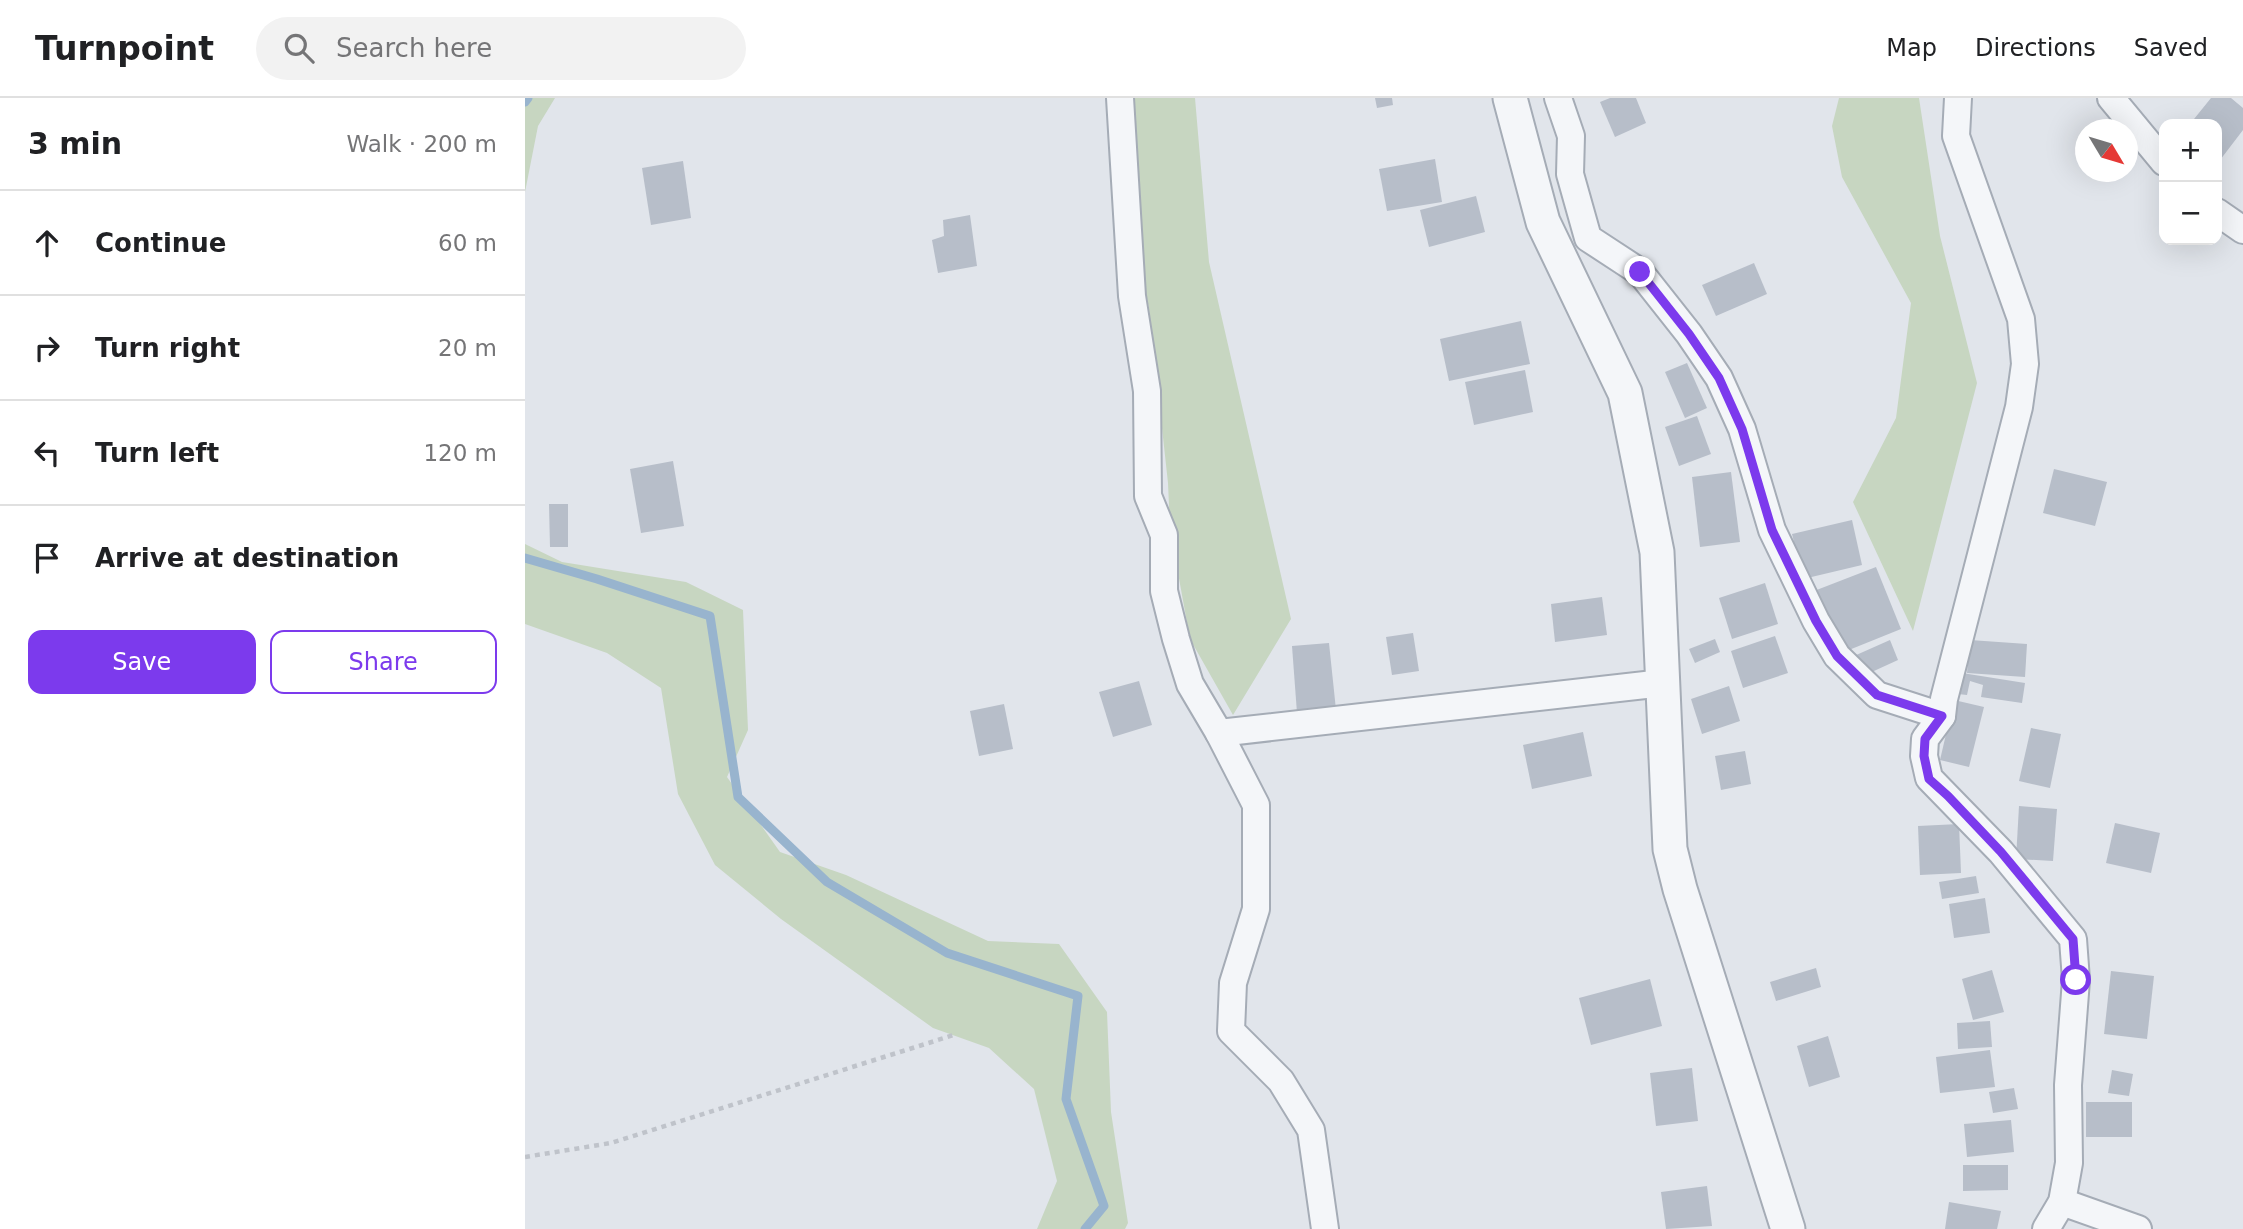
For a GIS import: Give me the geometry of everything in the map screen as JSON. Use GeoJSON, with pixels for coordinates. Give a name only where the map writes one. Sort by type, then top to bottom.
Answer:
{"type":"FeatureCollection","features":[{"type":"Feature","properties":{"kind":"street"},"geometry":{"type":"LineString","coordinates":[[1119,98],[1132,296],[1147,391],[1148,496],[1164,535],[1164,591],[1190,684],[1256,805],[1256,909],[1233,983],[1231,1031],[1281,1081],[1311,1130],[1325,1229]]}},
{"type":"Feature","properties":{"kind":"street"},"geometry":{"type":"LineString","coordinates":[[1510,98],[1543,222],[1625,393],[1657,552],[1670,849],[1679,889],[1788,1229]]}},
{"type":"Feature","properties":{"kind":"street"},"geometry":{"type":"LineString","coordinates":[[1558,98],[1571,136],[1570,174],[1588,238],[1640,272],[1689,334],[1719,378],[1742,429],[1772,530],[1816,621],[1837,656],[1877,695],[1942,716]]}},
{"type":"Feature","properties":{"kind":"street"},"geometry":{"type":"LineString","coordinates":[[1958,98],[1956,136],[2021,319],[2025,364],[2019,407],[1944,699],[1942,716],[1925,739],[1924,756],[1929,779],[2001,852],[2073,939],[2076,980],[2068,1085],[2069,1163],[2062,1202],[2046,1229]]}},
{"type":"Feature","properties":{"kind":"street"},"geometry":{"type":"LineString","coordinates":[[2111,98],[2159,156]]}},
{"type":"Feature","properties":{"kind":"street"},"geometry":{"type":"LineString","coordinates":[[2222,215],[2243,230]]}},
{"type":"Feature","properties":{"kind":"street"},"geometry":{"type":"LineString","coordinates":[[1219,733],[1663,683]]}},
{"type":"Feature","properties":{"kind":"street"},"geometry":{"type":"LineString","coordinates":[[2062,1202],[2138,1229]]}},
{"type":"Feature","properties":{"kind":"path"},"geometry":{"type":"LineString","coordinates":[[525,1157],[611,1143],[957,1034]]}},
{"type":"Feature","properties":{"kind":"green space"},"geometry":{"type":"Polygon","coordinates":[[[525,98],[555,98],[538,126],[525,192],[525,98]]]}},
{"type":"Feature","properties":{"kind":"green space"},"geometry":{"type":"Polygon","coordinates":[[[1127,98],[1195,98],[1209,262],[1291,619],[1233,715],[1190,639],[1170,529],[1168,483],[1143,276],[1127,98]]]}},
{"type":"Feature","properties":{"kind":"green space"},"geometry":{"type":"Polygon","coordinates":[[[1839,98],[1919,98],[1940,236],[1977,383],[1913,631],[1853,502],[1896,418],[1911,303],[1842,177],[1832,126],[1839,98]]]}},
{"type":"Feature","properties":{"kind":"green space"},"geometry":{"type":"Polygon","coordinates":[[[525,544],[562,562],[686,582],[743,610],[748,730],[727,777],[780,852],[846,875],[988,941],[1059,944],[1107,1012],[1111,1112],[1128,1223],[1125,1229],[1037,1229],[1057,1181],[1034,1089],[989,1048],[933,1028],[781,919],[715,865],[678,794],[661,688],[607,653],[525,624],[525,544]]]}},
{"type":"Feature","properties":{"kind":"building"},"geometry":{"type":"Polygon","coordinates":[[[1375,98],[1392,98],[1393,105],[1377,108],[1375,98]]]}},
{"type":"Feature","properties":{"kind":"building"},"geometry":{"type":"Polygon","coordinates":[[[1610,98],[1636,98],[1646,123],[1615,137],[1600,102],[1610,98]]]}},
{"type":"Feature","properties":{"kind":"building"},"geometry":{"type":"Polygon","coordinates":[[[2211,98],[2231,98],[2243,108],[2243,130],[2222,157],[2222,119],[2194,119],[2211,98]]]}},
{"type":"Feature","properties":{"kind":"building"},"geometry":{"type":"Polygon","coordinates":[[[1435,159],[1442,202],[1387,211],[1379,169],[1435,159]]]}},
{"type":"Feature","properties":{"kind":"building"},"geometry":{"type":"Polygon","coordinates":[[[683,161],[691,218],[651,225],[642,168],[683,161]]]}},
{"type":"Feature","properties":{"kind":"building"},"geometry":{"type":"Polygon","coordinates":[[[1476,196],[1485,232],[1429,247],[1420,210],[1476,196]]]}},
{"type":"Feature","properties":{"kind":"building"},"geometry":{"type":"Polygon","coordinates":[[[970,215],[977,266],[938,273],[932,240],[944,236],[943,220],[970,215]]]}},
{"type":"Feature","properties":{"kind":"building"},"geometry":{"type":"Polygon","coordinates":[[[1754,263],[1767,294],[1716,316],[1702,285],[1754,263]]]}},
{"type":"Feature","properties":{"kind":"building"},"geometry":{"type":"Polygon","coordinates":[[[1521,321],[1530,364],[1449,381],[1440,339],[1521,321]]]}},
{"type":"Feature","properties":{"kind":"building"},"geometry":{"type":"Polygon","coordinates":[[[1687,363],[1707,408],[1685,418],[1665,372],[1687,363]]]}},
{"type":"Feature","properties":{"kind":"building"},"geometry":{"type":"Polygon","coordinates":[[[1525,370],[1533,412],[1474,425],[1465,382],[1525,370]]]}},
{"type":"Feature","properties":{"kind":"building"},"geometry":{"type":"Polygon","coordinates":[[[1697,416],[1711,454],[1679,466],[1665,427],[1697,416]]]}},
{"type":"Feature","properties":{"kind":"building"},"geometry":{"type":"Polygon","coordinates":[[[673,461],[684,526],[641,533],[630,469],[673,461]]]}},
{"type":"Feature","properties":{"kind":"building"},"geometry":{"type":"Polygon","coordinates":[[[2054,469],[2107,482],[2095,526],[2043,513],[2054,469]]]}},
{"type":"Feature","properties":{"kind":"building"},"geometry":{"type":"Polygon","coordinates":[[[1731,472],[1740,542],[1700,547],[1692,477],[1731,472]]]}},
{"type":"Feature","properties":{"kind":"building"},"geometry":{"type":"Polygon","coordinates":[[[549,504],[568,504],[568,547],[550,547],[549,504]]]}},
{"type":"Feature","properties":{"kind":"building"},"geometry":{"type":"Polygon","coordinates":[[[1852,520],[1862,565],[1803,579],[1792,534],[1852,520]]]}},
{"type":"Feature","properties":{"kind":"building"},"geometry":{"type":"Polygon","coordinates":[[[1876,567],[1901,629],[1839,654],[1814,591],[1876,567]]]}},
{"type":"Feature","properties":{"kind":"building"},"geometry":{"type":"Polygon","coordinates":[[[1765,583],[1778,624],[1732,639],[1719,598],[1765,583]]]}},
{"type":"Feature","properties":{"kind":"building"},"geometry":{"type":"Polygon","coordinates":[[[1602,597],[1607,635],[1555,642],[1551,604],[1602,597]]]}},
{"type":"Feature","properties":{"kind":"building"},"geometry":{"type":"Polygon","coordinates":[[[1413,633],[1419,671],[1392,675],[1386,637],[1413,633]]]}},
{"type":"Feature","properties":{"kind":"building"},"geometry":{"type":"Polygon","coordinates":[[[1775,636],[1788,673],[1743,688],[1731,651],[1775,636]]]}},
{"type":"Feature","properties":{"kind":"building"},"geometry":{"type":"Polygon","coordinates":[[[1715,639],[1720,652],[1695,663],[1689,649],[1715,639]]]}},
{"type":"Feature","properties":{"kind":"building"},"geometry":{"type":"Polygon","coordinates":[[[1890,640],[1898,660],[1863,676],[1854,656],[1890,640]]]}},
{"type":"Feature","properties":{"kind":"building"},"geometry":{"type":"Polygon","coordinates":[[[1970,640],[2027,644],[2025,677],[1967,673],[1970,640]]]}},
{"type":"Feature","properties":{"kind":"building"},"geometry":{"type":"Polygon","coordinates":[[[1329,643],[1336,710],[1297,713],[1292,646],[1329,643]]]}},
{"type":"Feature","properties":{"kind":"building"},"geometry":{"type":"Polygon","coordinates":[[[1962,673],[2025,683],[2022,703],[1981,697],[1983,685],[1970,681],[1967,695],[1958,694],[1962,673]]]}},
{"type":"Feature","properties":{"kind":"building"},"geometry":{"type":"Polygon","coordinates":[[[1139,681],[1152,725],[1113,737],[1099,692],[1139,681]]]}},
{"type":"Feature","properties":{"kind":"building"},"geometry":{"type":"Polygon","coordinates":[[[1729,686],[1740,721],[1702,734],[1691,699],[1729,686]]]}},
{"type":"Feature","properties":{"kind":"building"},"geometry":{"type":"Polygon","coordinates":[[[1954,700],[1984,707],[1969,767],[1940,760],[1954,700]]]}},
{"type":"Feature","properties":{"kind":"building"},"geometry":{"type":"Polygon","coordinates":[[[1004,704],[1013,749],[979,756],[970,711],[1004,704]]]}},
{"type":"Feature","properties":{"kind":"building"},"geometry":{"type":"Polygon","coordinates":[[[2031,728],[2061,734],[2050,788],[2019,781],[2031,728]]]}},
{"type":"Feature","properties":{"kind":"building"},"geometry":{"type":"Polygon","coordinates":[[[1583,732],[1592,776],[1532,789],[1523,745],[1583,732]]]}},
{"type":"Feature","properties":{"kind":"building"},"geometry":{"type":"Polygon","coordinates":[[[1745,751],[1751,784],[1721,790],[1715,756],[1745,751]]]}},
{"type":"Feature","properties":{"kind":"building"},"geometry":{"type":"Polygon","coordinates":[[[2019,806],[2057,809],[2053,861],[2016,859],[2019,806]]]}},
{"type":"Feature","properties":{"kind":"building"},"geometry":{"type":"Polygon","coordinates":[[[2115,823],[2160,833],[2151,873],[2106,863],[2115,823]]]}},
{"type":"Feature","properties":{"kind":"building"},"geometry":{"type":"Polygon","coordinates":[[[1959,824],[1961,873],[1920,875],[1918,826],[1959,824]]]}},
{"type":"Feature","properties":{"kind":"building"},"geometry":{"type":"Polygon","coordinates":[[[1976,876],[1979,893],[1942,899],[1939,882],[1976,876]]]}},
{"type":"Feature","properties":{"kind":"building"},"geometry":{"type":"Polygon","coordinates":[[[1985,898],[1990,933],[1954,938],[1949,904],[1985,898]]]}},
{"type":"Feature","properties":{"kind":"building"},"geometry":{"type":"Polygon","coordinates":[[[1816,968],[1821,987],[1776,1001],[1770,982],[1816,968]]]}},
{"type":"Feature","properties":{"kind":"building"},"geometry":{"type":"Polygon","coordinates":[[[1992,970],[2004,1012],[1973,1020],[1962,979],[1992,970]]]}},
{"type":"Feature","properties":{"kind":"building"},"geometry":{"type":"Polygon","coordinates":[[[2111,971],[2154,976],[2147,1039],[2104,1034],[2111,971]]]}},
{"type":"Feature","properties":{"kind":"building"},"geometry":{"type":"Polygon","coordinates":[[[1650,979],[1662,1026],[1591,1045],[1579,998],[1650,979]]]}},
{"type":"Feature","properties":{"kind":"building"},"geometry":{"type":"Polygon","coordinates":[[[1990,1021],[1992,1047],[1958,1049],[1957,1023],[1990,1021]]]}},
{"type":"Feature","properties":{"kind":"building"},"geometry":{"type":"Polygon","coordinates":[[[1828,1036],[1840,1077],[1809,1087],[1797,1046],[1828,1036]]]}},
{"type":"Feature","properties":{"kind":"building"},"geometry":{"type":"Polygon","coordinates":[[[1990,1050],[1995,1087],[1940,1093],[1936,1057],[1990,1050]]]}},
{"type":"Feature","properties":{"kind":"building"},"geometry":{"type":"Polygon","coordinates":[[[1692,1068],[1698,1121],[1656,1126],[1650,1073],[1692,1068]]]}},
{"type":"Feature","properties":{"kind":"building"},"geometry":{"type":"Polygon","coordinates":[[[2112,1070],[2133,1074],[2129,1096],[2108,1093],[2112,1070]]]}},
{"type":"Feature","properties":{"kind":"building"},"geometry":{"type":"Polygon","coordinates":[[[2014,1088],[2018,1109],[1993,1113],[1989,1092],[2014,1088]]]}},
{"type":"Feature","properties":{"kind":"building"},"geometry":{"type":"Polygon","coordinates":[[[2086,1102],[2132,1102],[2132,1137],[2086,1137],[2086,1102]]]}},
{"type":"Feature","properties":{"kind":"building"},"geometry":{"type":"Polygon","coordinates":[[[2011,1120],[2014,1152],[1967,1157],[1964,1124],[2011,1120]]]}},
{"type":"Feature","properties":{"kind":"building"},"geometry":{"type":"Polygon","coordinates":[[[1963,1165],[2008,1165],[2008,1190],[1963,1191],[1963,1165]]]}},
{"type":"Feature","properties":{"kind":"building"},"geometry":{"type":"Polygon","coordinates":[[[1707,1186],[1712,1226],[1666,1229],[1661,1192],[1707,1186]]]}},
{"type":"Feature","properties":{"kind":"building"},"geometry":{"type":"Polygon","coordinates":[[[1949,1202],[2001,1211],[1997,1229],[1945,1229],[1949,1202]]]}},
{"type":"Feature","properties":{"kind":"waterway"},"geometry":{"type":"LineString","coordinates":[[525,102],[528,98]]}},
{"type":"Feature","properties":{"kind":"waterway"},"geometry":{"type":"LineString","coordinates":[[525,558],[710,616],[738,797],[827,882],[947,953],[1078,996],[1066,1099],[1104,1206],[1085,1229]]}},
{"type":"Feature","properties":{"kind":"route"},"geometry":{"type":"LineString","coordinates":[[1640,272],[1689,334],[1719,378],[1742,429],[1772,530],[1816,621],[1837,656],[1877,695],[1942,716],[1925,739],[1924,756],[1929,779],[2001,852],[2073,939],[2076,980]]}}]}
